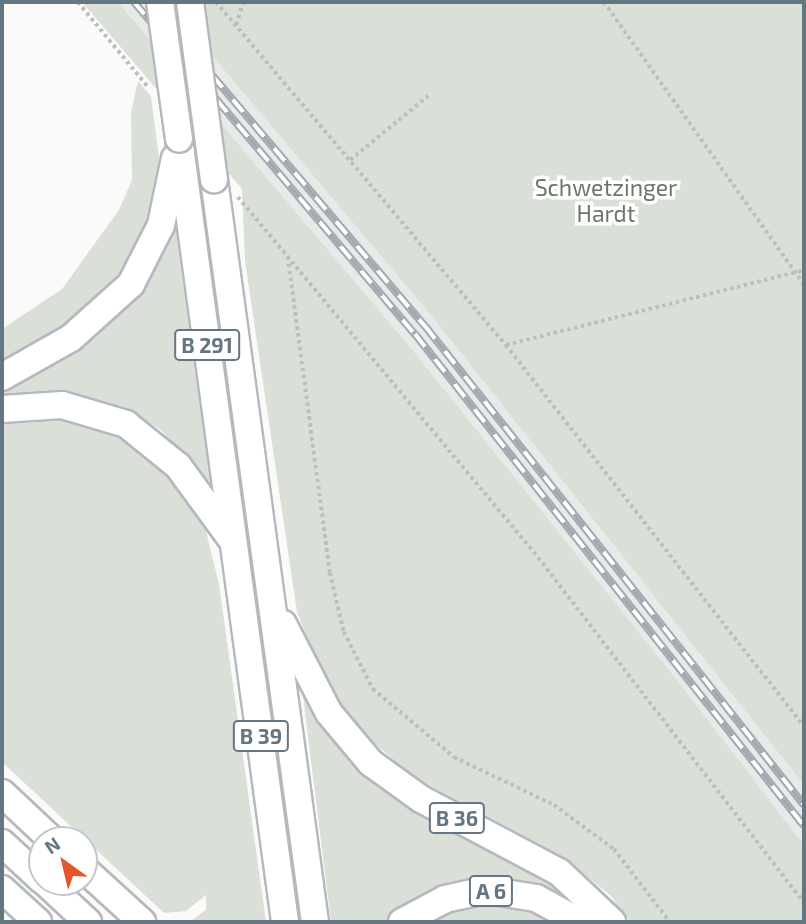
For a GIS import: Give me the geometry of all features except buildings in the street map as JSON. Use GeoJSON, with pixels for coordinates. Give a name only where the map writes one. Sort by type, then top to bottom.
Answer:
{"type":"FeatureCollection","features":[{"type":"Feature","properties":{"kind":"highway","name":"B 291"},"geometry":{"type":"LineString","coordinates":[[160,2],[238,550]]}},
{"type":"Feature","properties":{"kind":"highway","name":"B 291"},"geometry":{"type":"LineString","coordinates":[[190,2],[315,922]]}},
{"type":"Feature","properties":{"kind":"highway"},"geometry":{"type":"LineString","coordinates":[[2,377],[79,332],[131,284],[161,225],[179,139]]}},
{"type":"Feature","properties":{"kind":"highway"},"geometry":{"type":"LineString","coordinates":[[2,409],[62,405],[126,424],[191,480],[238,550]]}},
{"type":"Feature","properties":{"kind":"highway","name":"B 39"},"geometry":{"type":"LineString","coordinates":[[238,550],[285,922]]}},
{"type":"Feature","properties":{"kind":"highway","name":"B 36"},"geometry":{"type":"LineString","coordinates":[[272,597],[318,694],[371,763],[421,799],[559,872],[612,922]]}},
{"type":"Feature","properties":{"kind":"highway"},"geometry":{"type":"LineString","coordinates":[[2,793],[37,826]]}},
{"type":"Feature","properties":{"kind":"highway"},"geometry":{"type":"LineString","coordinates":[[2,843],[28,867]]}},
{"type":"Feature","properties":{"kind":"highway"},"geometry":{"type":"LineString","coordinates":[[98,882],[142,922]]}},
{"type":"Feature","properties":{"kind":"highway"},"geometry":{"type":"LineString","coordinates":[[2,889],[38,922]]}},
{"type":"Feature","properties":{"kind":"highway","name":"A 6"},"geometry":{"type":"LineString","coordinates":[[402,922],[445,899],[486,890],[536,898],[580,922]]}},
{"type":"Feature","properties":{"kind":"highway"},"geometry":{"type":"LineString","coordinates":[[59,896],[88,922]]}},
{"type":"Feature","properties":{"kind":"path"},"geometry":{"type":"LineString","coordinates":[[216,2],[506,345],[804,726]]}},
{"type":"Feature","properties":{"kind":"path"},"geometry":{"type":"LineString","coordinates":[[236,25],[243,2]]}},
{"type":"Feature","properties":{"kind":"path"},"geometry":{"type":"LineString","coordinates":[[604,2],[804,284]]}},
{"type":"Feature","properties":{"kind":"path"},"geometry":{"type":"LineString","coordinates":[[349,160],[428,96]]}},
{"type":"Feature","properties":{"kind":"path"},"geometry":{"type":"LineString","coordinates":[[281,249],[534,552],[804,902]]}},
{"type":"Feature","properties":{"kind":"path"},"geometry":{"type":"LineString","coordinates":[[288,257],[330,573],[344,632],[373,689],[454,758],[554,805],[614,849],[670,922]]}},
{"type":"Feature","properties":{"kind":"path"},"geometry":{"type":"LineString","coordinates":[[506,345],[804,270]]}},
{"type":"Feature","properties":{"kind":"shaded area"},"geometry":{"type":"Polygon","coordinates":[[[118,2],[167,2],[434,319],[804,785],[804,845],[406,342],[118,2]]]}},
{"type":"Feature","properties":{"kind":"green space"},"geometry":{"type":"Polygon","coordinates":[[[82,2],[118,2],[406,342],[669,670],[804,845],[804,922],[630,922],[611,896],[562,856],[412,776],[357,728],[321,674],[297,612],[245,261],[242,189],[82,2]]]}},
{"type":"Feature","properties":{"kind":"green space","name":"Schwetzinger Hardt"},"geometry":{"type":"Polygon","coordinates":[[[167,2],[804,2],[804,785],[434,319],[167,2]]]}},
{"type":"Feature","properties":{"kind":"green space"},"geometry":{"type":"Polygon","coordinates":[[[138,81],[151,96],[160,167],[144,247],[95,310],[2,368],[2,329],[62,289],[119,210],[132,180],[131,112],[138,81]]]}},
{"type":"Feature","properties":{"kind":"green space"},"geometry":{"type":"Polygon","coordinates":[[[191,154],[202,166],[258,611],[254,611],[191,154]]]}},
{"type":"Feature","properties":{"kind":"green space"},"geometry":{"type":"Polygon","coordinates":[[[174,215],[209,483],[161,430],[121,407],[62,394],[2,401],[2,386],[48,361],[174,215]]]}},
{"type":"Feature","properties":{"kind":"green space"},"geometry":{"type":"Polygon","coordinates":[[[82,416],[151,450],[205,527],[219,584],[266,922],[189,922],[206,910],[206,895],[186,911],[164,913],[98,851],[98,826],[71,826],[2,762],[2,418],[82,416]]]}},
{"type":"Feature","properties":{"kind":"green space"},"geometry":{"type":"Polygon","coordinates":[[[302,688],[315,710],[533,863],[601,922],[442,888],[383,922],[331,922],[302,688]]]}},
{"type":"Feature","properties":{"kind":"green space"},"geometry":{"type":"Polygon","coordinates":[[[511,899],[566,922],[414,922],[436,910],[511,899]]]}},
{"type":"Feature","properties":{"kind":"railway"},"geometry":{"type":"LineString","coordinates":[[134,2],[415,334],[804,826]]}},
{"type":"Feature","properties":{"kind":"railway"},"geometry":{"type":"LineString","coordinates":[[150,2],[425,326],[804,805]]}}]}
